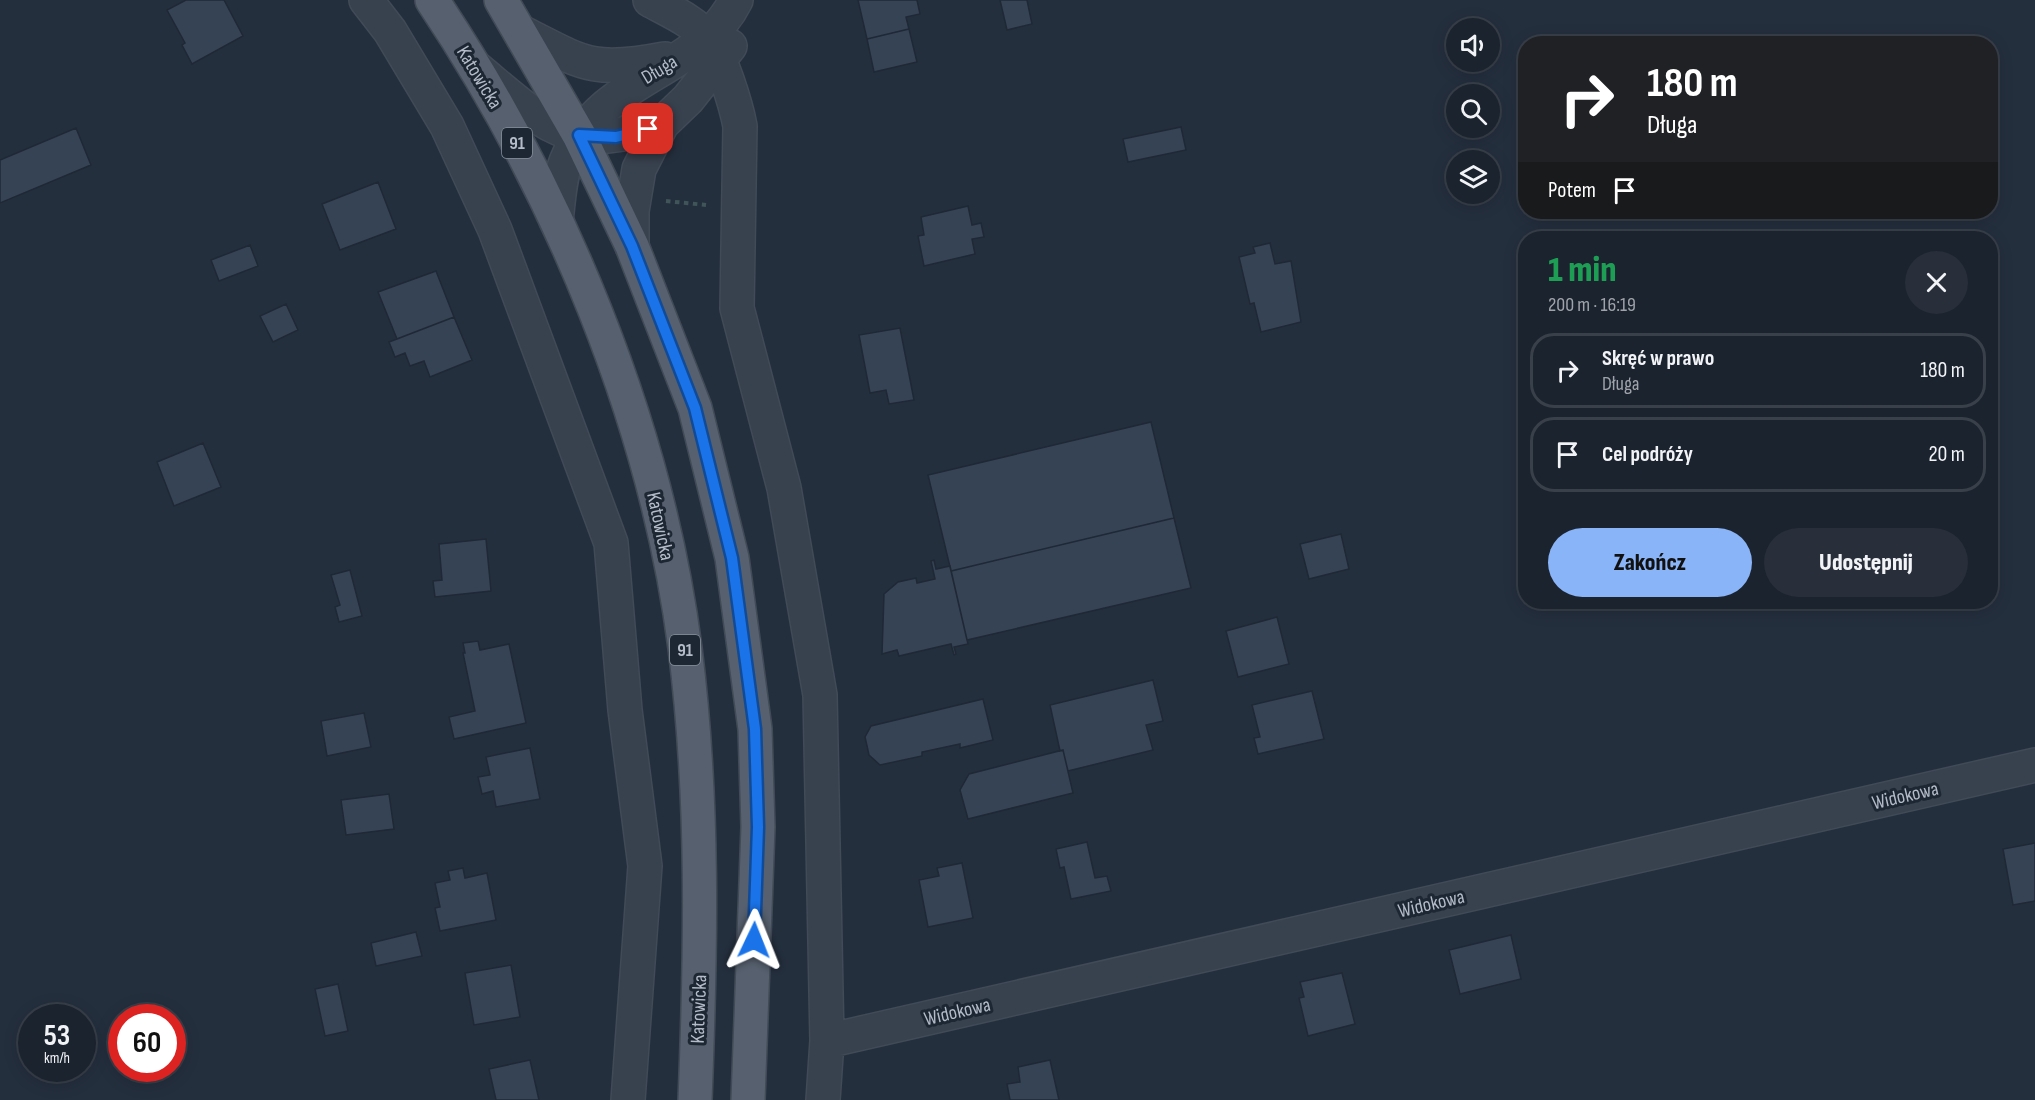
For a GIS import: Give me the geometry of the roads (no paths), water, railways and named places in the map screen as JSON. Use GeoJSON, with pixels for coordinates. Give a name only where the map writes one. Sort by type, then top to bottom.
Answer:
{"type":"FeatureCollection","features":[{"type":"Feature","properties":{"kind":"main road","name":"Katowicka"},"geometry":{"type":"LineString","coordinates":[[432,0],[525,156],[556,220],[601,327],[644,447],[685,648],[700,842],[700,957],[695,1100]]}},
{"type":"Feature","properties":{"kind":"main road"},"geometry":{"type":"LineString","coordinates":[[501,0],[579,135],[632,246],[695,408],[732,558],[755,729],[758,827],[748,1100]]}},
{"type":"Feature","properties":{"kind":"street"},"geometry":{"type":"LineString","coordinates":[[366,0],[390,31],[447,126],[495,230],[611,543],[625,710],[645,866],[628,1100]]}},
{"type":"Feature","properties":{"kind":"street"},"geometry":{"type":"LineString","coordinates":[[650,0],[683,19],[713,50],[735,99],[740,126],[737,308],[784,488],[820,695],[827,1041],[823,1100]]}},
{"type":"Feature","properties":{"kind":"street","name":"Długa"},"geometry":{"type":"LineString","coordinates":[[632,246],[632,211],[639,169],[662,124],[713,50],[722,24],[736,0]]}},
{"type":"Feature","properties":{"kind":"street","name":"Długa"},"geometry":{"type":"LineString","coordinates":[[556,220],[567,159],[579,135],[607,103],[681,56],[713,50],[733,40],[742,18],[744,0]]}},
{"type":"Feature","properties":{"kind":"street"},"geometry":{"type":"LineString","coordinates":[[521,32],[574,59],[601,67],[630,66],[681,56]]}},
{"type":"Feature","properties":{"kind":"street"},"geometry":{"type":"LineString","coordinates":[[474,67],[544,122],[579,135],[616,137],[662,124]]}},
{"type":"Feature","properties":{"kind":"street","name":"Widokowa"},"geometry":{"type":"LineString","coordinates":[[827,1041],[2035,765]]}}]}
